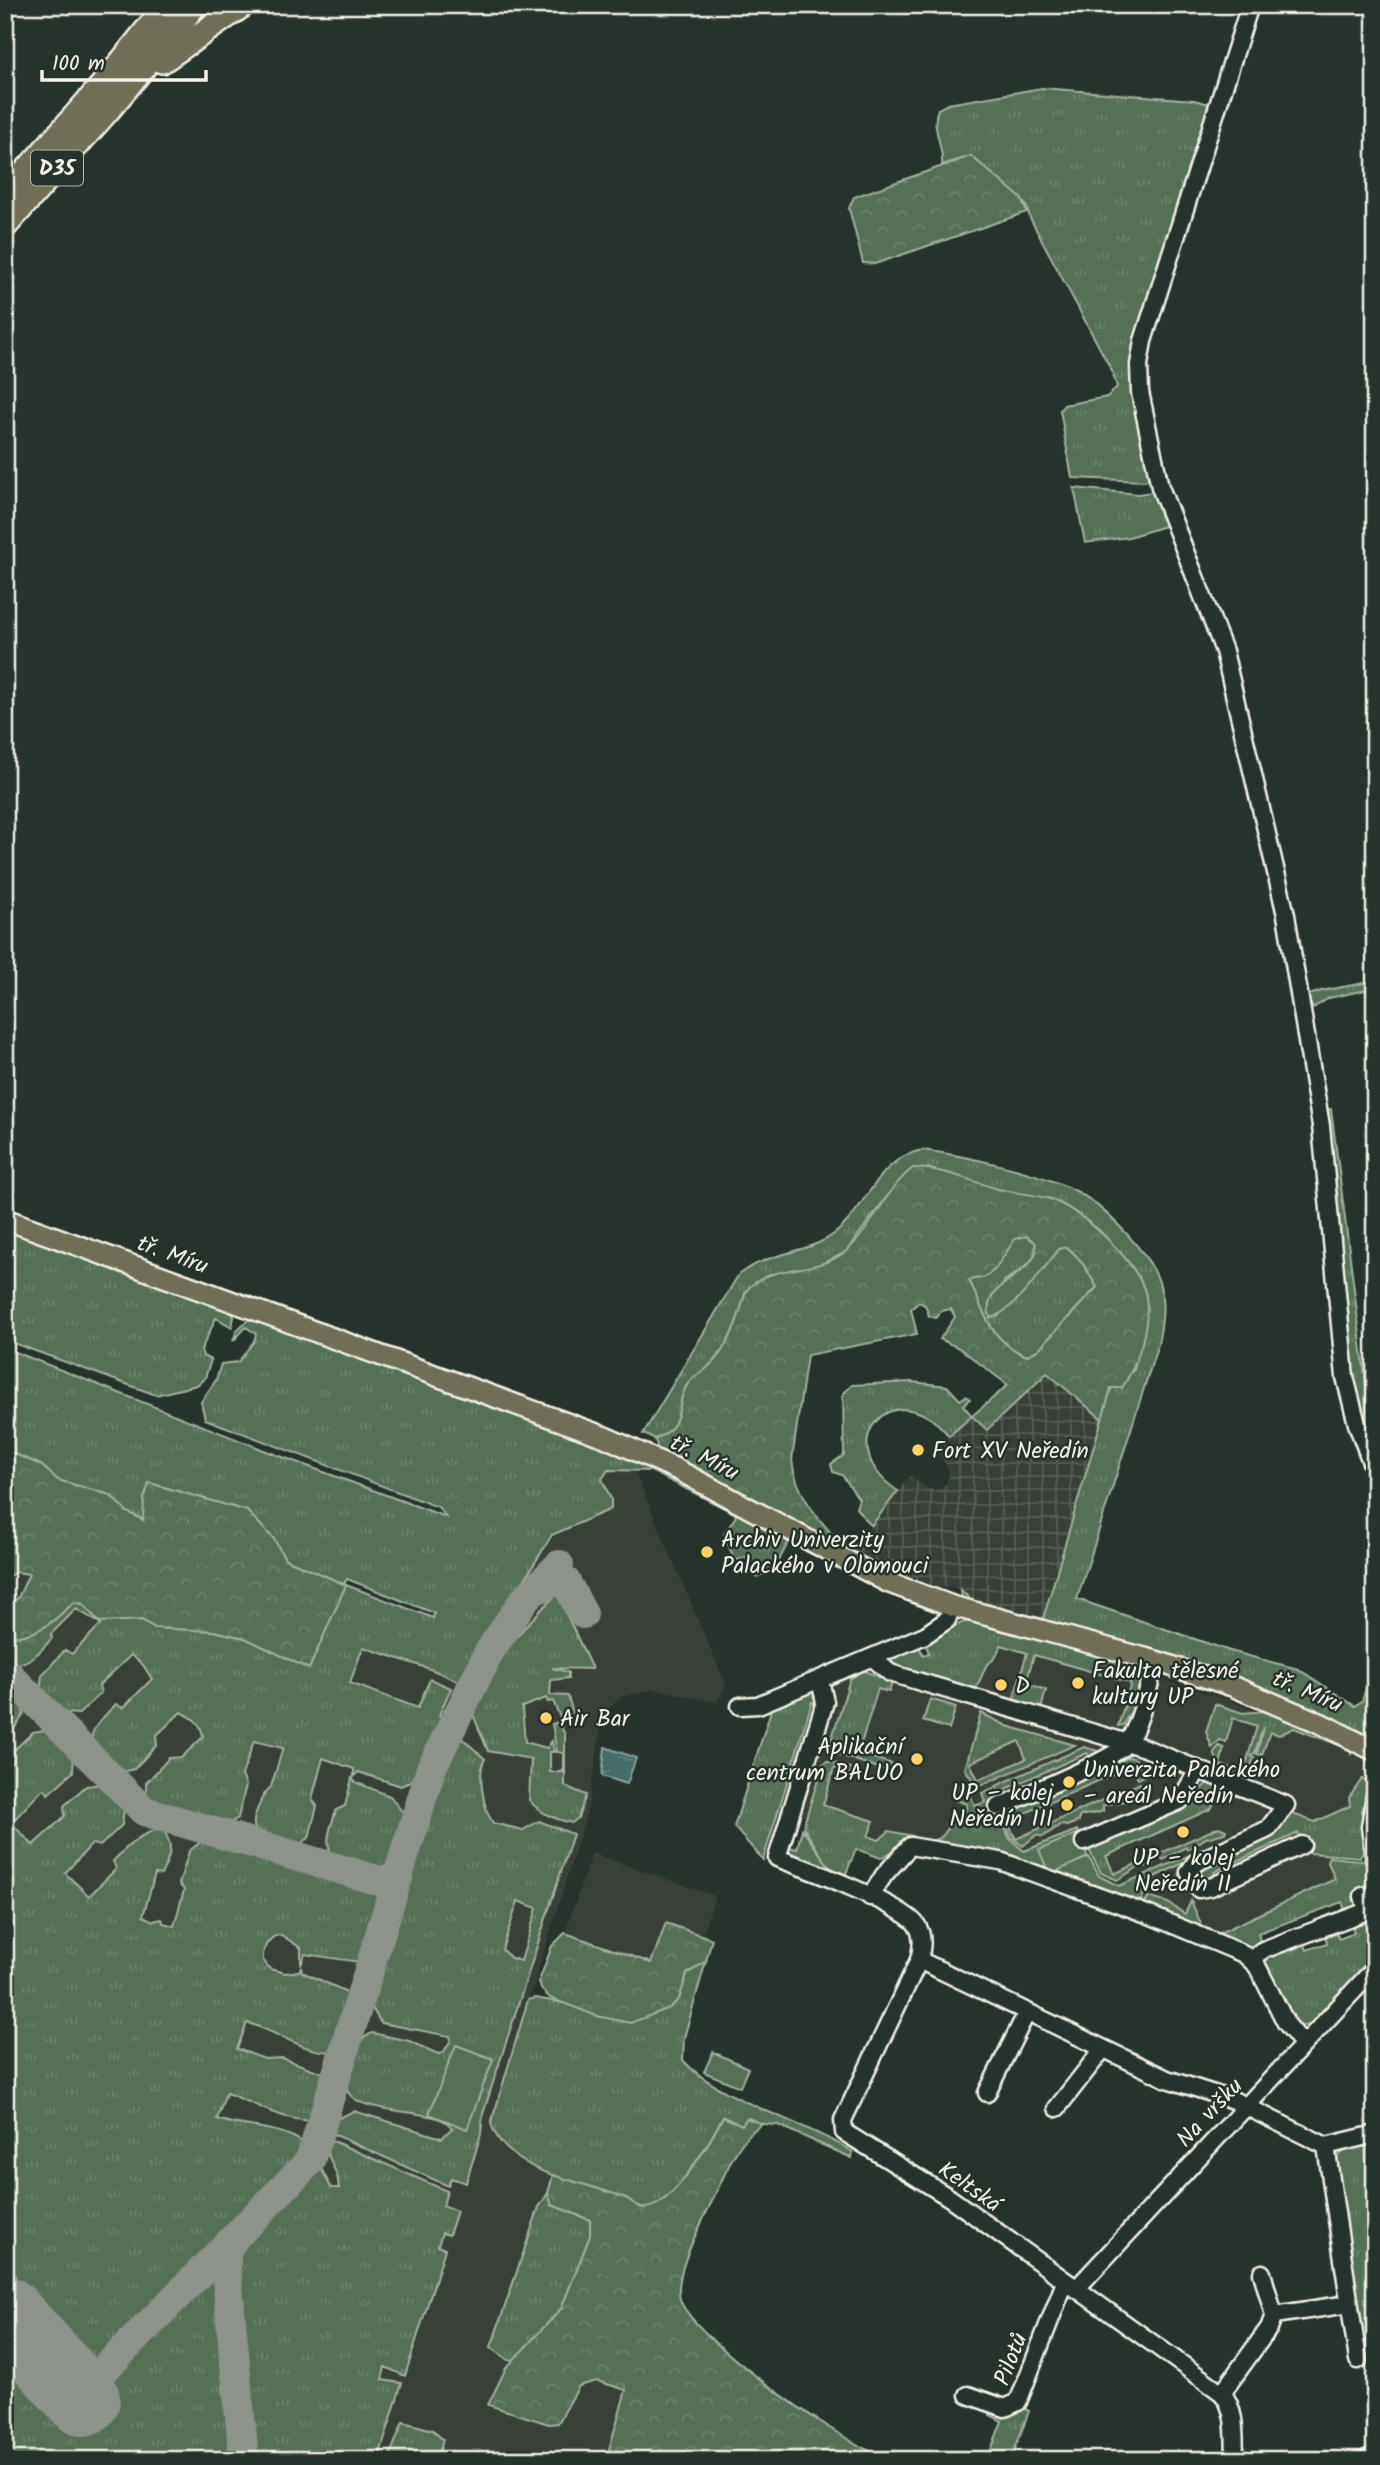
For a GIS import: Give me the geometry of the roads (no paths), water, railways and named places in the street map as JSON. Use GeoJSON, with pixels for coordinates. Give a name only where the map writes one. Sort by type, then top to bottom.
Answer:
{"type":"FeatureCollection","features":[{"type":"Feature","properties":{"kind":"highway"},"geometry":{"type":"LineString","coordinates":[[107,80],[150,5]]}},
{"type":"Feature","properties":{"kind":"highway","name":"D35"},"geometry":{"type":"LineString","coordinates":[[5,195],[107,80],[167,5]]}},
{"type":"Feature","properties":{"kind":"highway","name":"D35"},"geometry":{"type":"LineString","coordinates":[[5,226],[108,110],[195,5]]}},
{"type":"Feature","properties":{"kind":"highway"},"geometry":{"type":"LineString","coordinates":[[108,110],[167,58],[243,5]]}},
{"type":"Feature","properties":{"kind":"main road","name":"tř. Míru"},"geometry":{"type":"LineString","coordinates":[[5,1219],[605,1437],[687,1474],[878,1578],[952,1606],[1156,1661],[1265,1699],[1375,1751]]}},
{"type":"Feature","properties":{"kind":"street"},"geometry":{"type":"LineString","coordinates":[[1250,5],[1143,341],[1139,365],[1140,392],[1163,500],[1224,651],[1286,915],[1321,1126],[1345,1377],[1357,1424],[1375,1473]]}},
{"type":"Feature","properties":{"kind":"street"},"geometry":{"type":"LineString","coordinates":[[740,1706],[758,1705],[873,1658],[943,1624],[952,1606]]}},
{"type":"Feature","properties":{"kind":"street"},"geometry":{"type":"LineString","coordinates":[[873,1658],[890,1673],[1127,1743],[1286,1805],[1268,1829],[1195,1863],[1189,1872],[1199,1889],[1211,1887],[1302,1845]]}},
{"type":"Feature","properties":{"kind":"street"},"geometry":{"type":"LineString","coordinates":[[998,1807],[1106,1758],[1127,1743],[1156,1661]]}},
{"type":"Feature","properties":{"kind":"street"},"geometry":{"type":"LineString","coordinates":[[820,1679],[825,1702],[777,1858],[819,1873],[907,1916],[916,1924],[922,1937],[919,1960],[1167,2079],[1246,2106],[1326,2146],[1375,2134]]}},
{"type":"Feature","properties":{"kind":"street"},"geometry":{"type":"LineString","coordinates":[[1084,1842],[1180,1801],[1198,1770]]}},
{"type":"Feature","properties":{"kind":"street"},"geometry":{"type":"LineString","coordinates":[[1375,1795],[1370,1827],[1375,1863]]}},
{"type":"Feature","properties":{"kind":"street"},"geometry":{"type":"LineString","coordinates":[[870,1897],[907,1848],[914,1846],[1005,1863],[1147,1914],[1250,1959],[1289,2028],[1303,2044]]}},
{"type":"Feature","properties":{"kind":"street"},"geometry":{"type":"LineString","coordinates":[[1250,1959],[1263,1950],[1365,1904]]}},
{"type":"Feature","properties":{"kind":"street","name":"Keltská"},"geometry":{"type":"LineString","coordinates":[[919,1960],[848,2110],[842,2124],[844,2132],[950,2198],[1222,2393]]}},
{"type":"Feature","properties":{"kind":"street","name":"Na vršku"},"geometry":{"type":"LineString","coordinates":[[1070,2285],[1246,2106],[1375,1968]]}},
{"type":"Feature","properties":{"kind":"street"},"geometry":{"type":"LineString","coordinates":[[987,2093],[1027,2012]]}},
{"type":"Feature","properties":{"kind":"street"},"geometry":{"type":"LineString","coordinates":[[1057,2108],[1103,2049]]}},
{"type":"Feature","properties":{"kind":"street"},"geometry":{"type":"LineString","coordinates":[[1326,2146],[1359,2360]]}},
{"type":"Feature","properties":{"kind":"street"},"geometry":{"type":"LineString","coordinates":[[1235,2460],[1233,2416],[1228,2399],[1222,2393],[1269,2328],[1274,2315],[1262,2273]]}},
{"type":"Feature","properties":{"kind":"street","name":"Pilotů"},"geometry":{"type":"LineString","coordinates":[[968,2395],[1005,2408],[1018,2402],[1070,2285]]}},
{"type":"Feature","properties":{"kind":"street"},"geometry":{"type":"LineString","coordinates":[[1274,2315],[1349,2304]]}},
{"type":"Feature","properties":{"kind":"street"},"geometry":{"type":"LineString","coordinates":[[1364,2460],[1375,2455]]}},
{"type":"Feature","properties":{"kind":"water"},"geometry":{"type":"Polygon","coordinates":[[[605,1747],[636,1758],[627,1784],[602,1776],[605,1747]]]}},
{"type":"Feature","properties":{"kind":"waterway"},"geometry":{"type":"LineString","coordinates":[[456,1393],[485,1404]]}},
{"type":"Feature","properties":{"kind":"place","name":"Fort XV Neředín"},"geometry":{"type":"Point","coordinates":[918,1450]}},
{"type":"Feature","properties":{"kind":"place","name":"Archiv Univerzity Palackého v Olomouci"},"geometry":{"type":"Point","coordinates":[707,1552]}},
{"type":"Feature","properties":{"kind":"place","name":"Fakulta tělesné kultury UP"},"geometry":{"type":"Point","coordinates":[1078,1683]}},
{"type":"Feature","properties":{"kind":"place","name":"D"},"geometry":{"type":"Point","coordinates":[1001,1685]}},
{"type":"Feature","properties":{"kind":"place","name":"Air Bar"},"geometry":{"type":"Point","coordinates":[546,1718]}},
{"type":"Feature","properties":{"kind":"place","name":"Aplikační centrum BALUO"},"geometry":{"type":"Point","coordinates":[917,1759]}},
{"type":"Feature","properties":{"kind":"place","name":"Univerzita Palackého – areál Neředín"},"geometry":{"type":"Point","coordinates":[1069,1782]}},
{"type":"Feature","properties":{"kind":"place","name":"UP – kolej Neředín III"},"geometry":{"type":"Point","coordinates":[1067,1805]}},
{"type":"Feature","properties":{"kind":"place","name":"UP – kolej Neředín II"},"geometry":{"type":"Point","coordinates":[1183,1832]}}]}
